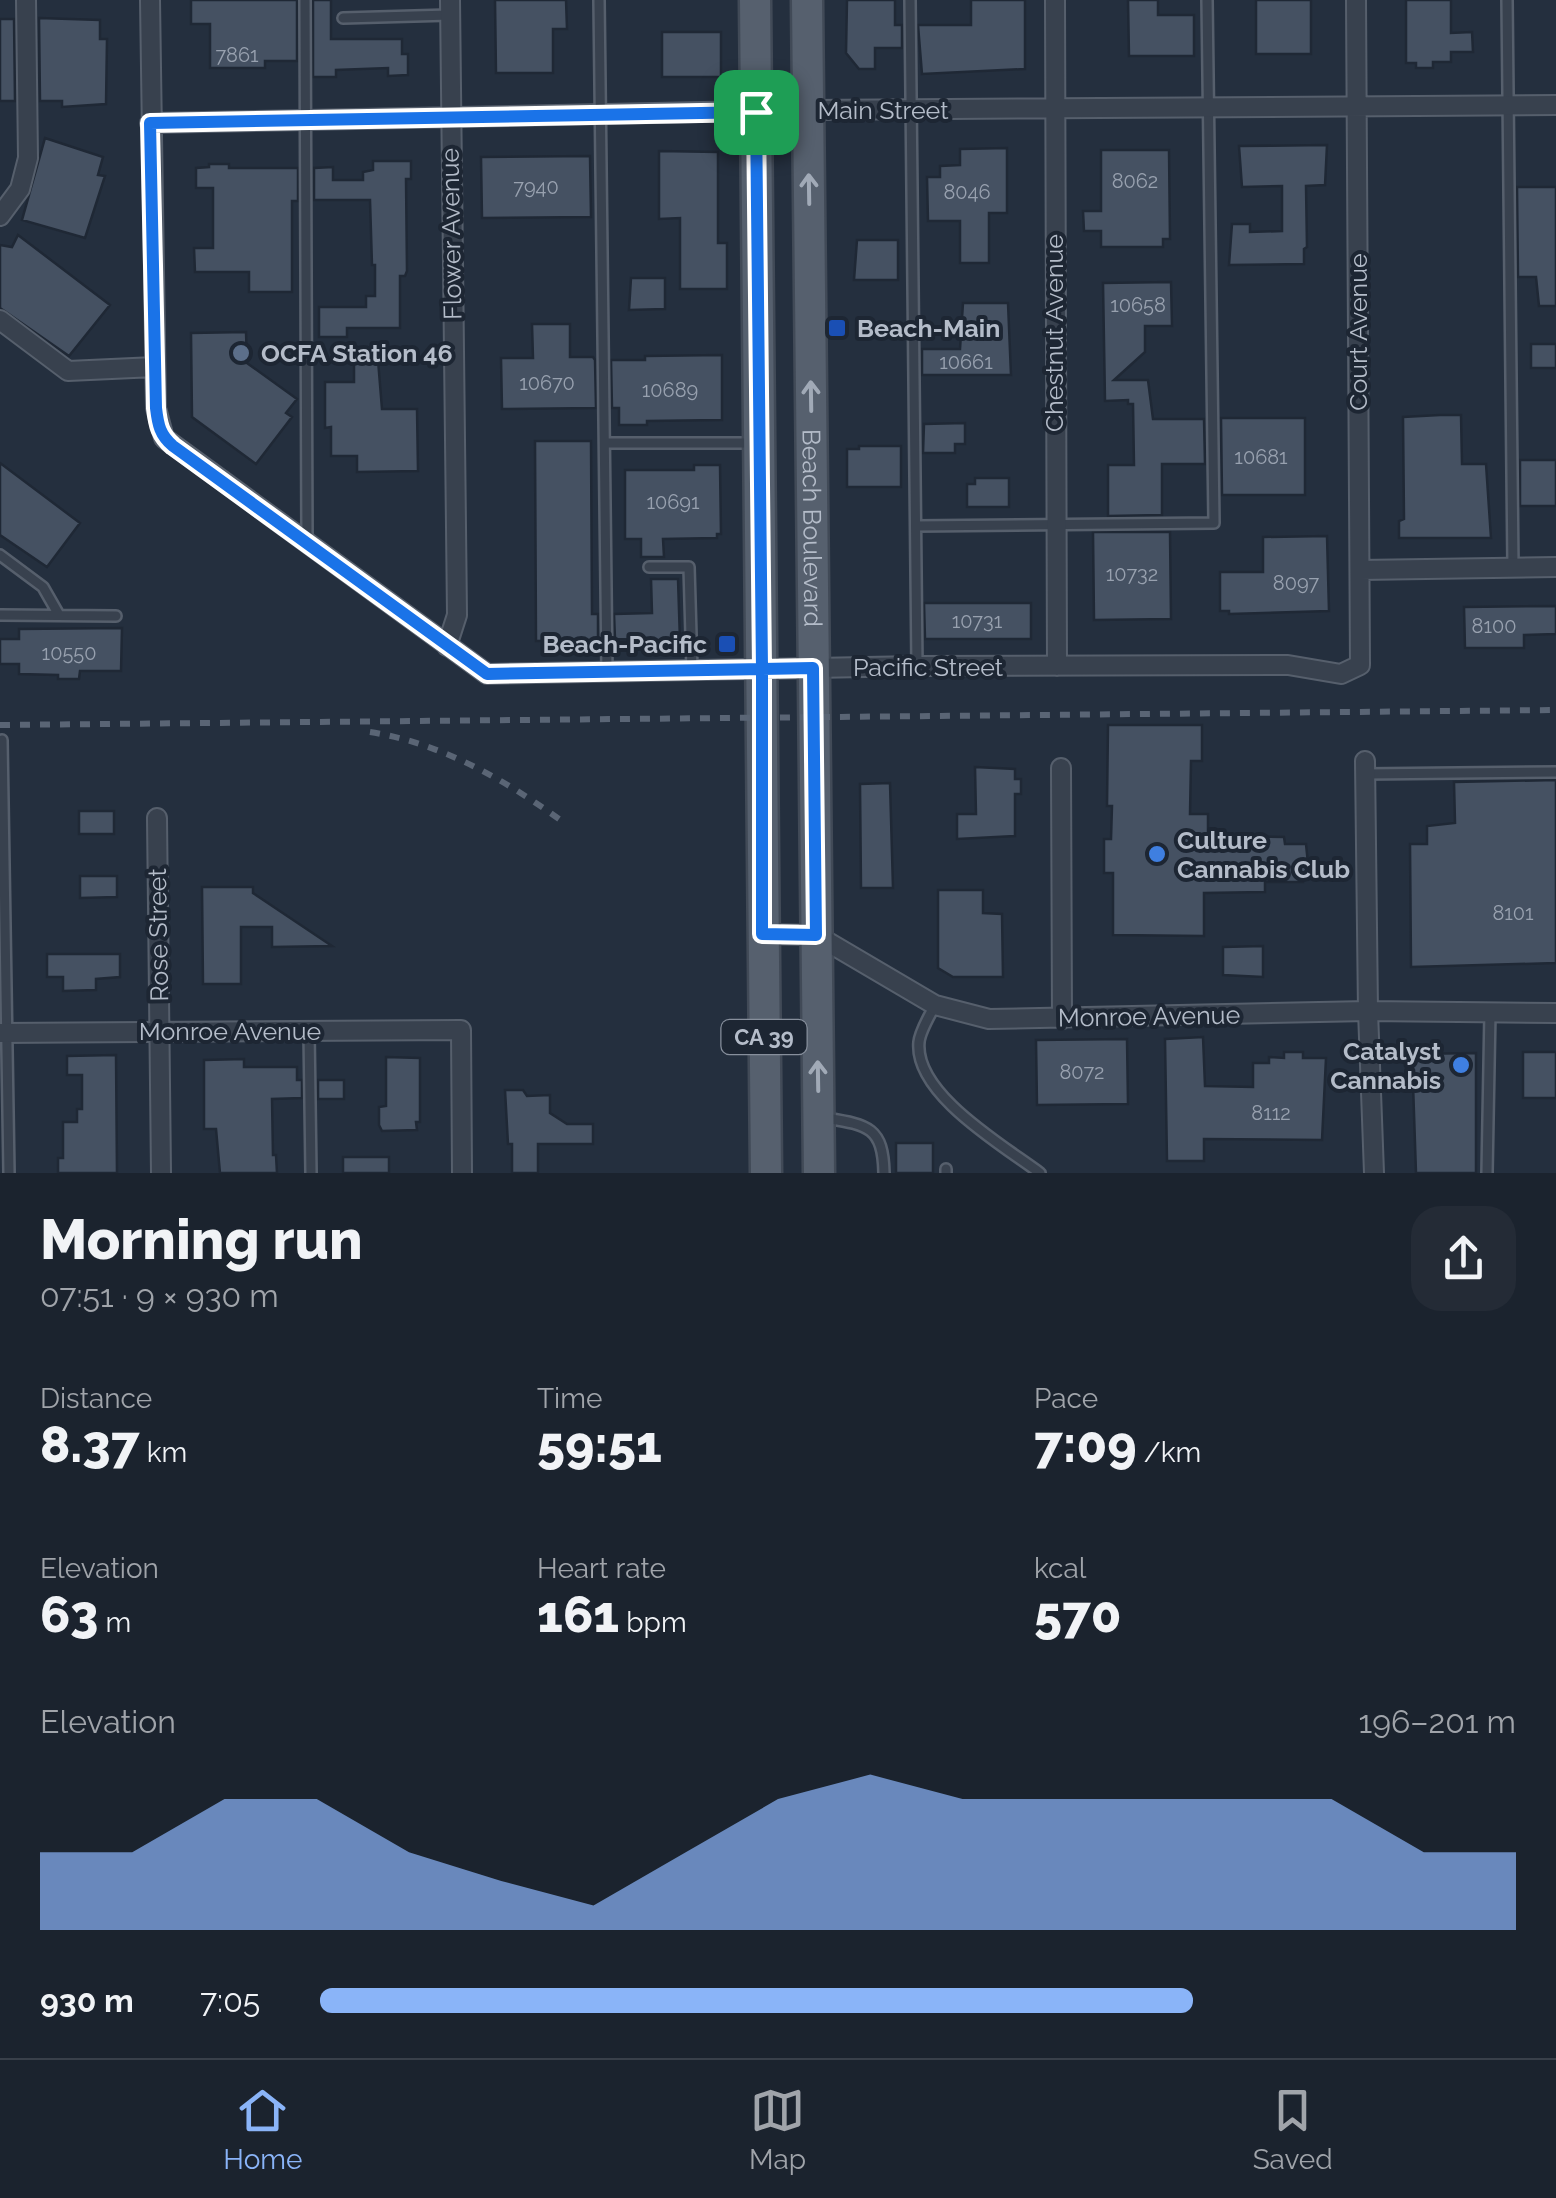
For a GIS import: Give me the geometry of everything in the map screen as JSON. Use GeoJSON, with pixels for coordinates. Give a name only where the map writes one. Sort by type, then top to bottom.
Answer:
{"type":"FeatureCollection","features":[{"type":"Feature","properties":{"kind":"main road","name":"Beach Boulevard"},"geometry":{"type":"LineString","coordinates":[[754,0],[766,1173]]}},
{"type":"Feature","properties":{"kind":"main road","name":"Beach Boulevard"},"geometry":{"type":"LineString","coordinates":[[807,0],[818,1173]]}},
{"type":"Feature","properties":{"kind":"street"},"geometry":{"type":"LineString","coordinates":[[0,216],[20,189],[28,158],[26,0]]}},
{"type":"Feature","properties":{"kind":"street"},"geometry":{"type":"LineString","coordinates":[[0,320],[68,370],[155,367],[150,0]]}},
{"type":"Feature","properties":{"kind":"street","name":"Chestnut Avenue"},"geometry":{"type":"LineString","coordinates":[[1055,0],[1057,666]]}},
{"type":"Feature","properties":{"kind":"street","name":"Court Avenue"},"geometry":{"type":"LineString","coordinates":[[1356,0],[1360,665]]}},
{"type":"Feature","properties":{"kind":"street","name":"Flower Avenue"},"geometry":{"type":"LineString","coordinates":[[447,646],[457,615],[450,8]]}},
{"type":"Feature","properties":{"kind":"street","name":"Main Street"},"geometry":{"type":"LineString","coordinates":[[150,123],[808,110],[1556,106]]}},
{"type":"Feature","properties":{"kind":"street","name":"Pacific Street"},"geometry":{"type":"LineString","coordinates":[[155,367],[158,426],[164,438],[487,674],[917,666],[1288,665],[1341,674],[1360,665]]}},
{"type":"Feature","properties":{"kind":"street"},"geometry":{"type":"LineString","coordinates":[[1360,570],[1556,567]]}},
{"type":"Feature","properties":{"kind":"street"},"geometry":{"type":"LineString","coordinates":[[1365,767],[1374,1173]]}},
{"type":"Feature","properties":{"kind":"street"},"geometry":{"type":"LineString","coordinates":[[1061,768],[1062,1019]]}},
{"type":"Feature","properties":{"kind":"street","name":"Rose Street"},"geometry":{"type":"LineString","coordinates":[[157,818],[161,1173]]}},
{"type":"Feature","properties":{"kind":"street","name":"Monroe Avenue"},"geometry":{"type":"LineString","coordinates":[[762,934],[816,935],[935,1005],[989,1019],[1368,1011],[1556,1013]]}},
{"type":"Feature","properties":{"kind":"street","name":"Monroe Avenue"},"geometry":{"type":"LineString","coordinates":[[3,1032],[460,1030],[462,1173]]}},
{"type":"Feature","properties":{"kind":"lane"},"geometry":{"type":"LineString","coordinates":[[305,0],[307,544]]}},
{"type":"Feature","properties":{"kind":"lane"},"geometry":{"type":"LineString","coordinates":[[598,0],[607,672]]}},
{"type":"Feature","properties":{"kind":"lane"},"geometry":{"type":"LineString","coordinates":[[910,0],[917,666]]}},
{"type":"Feature","properties":{"kind":"lane"},"geometry":{"type":"LineString","coordinates":[[916,526],[1214,523],[1207,0]]}},
{"type":"Feature","properties":{"kind":"lane"},"geometry":{"type":"LineString","coordinates":[[1507,0],[1513,567]]}},
{"type":"Feature","properties":{"kind":"lane"},"geometry":{"type":"LineString","coordinates":[[343,18],[450,8]]}},
{"type":"Feature","properties":{"kind":"lane"},"geometry":{"type":"LineString","coordinates":[[604,443],[760,443]]}},
{"type":"Feature","properties":{"kind":"lane"},"geometry":{"type":"LineString","coordinates":[[0,555],[44,587],[59,615]]}},
{"type":"Feature","properties":{"kind":"lane"},"geometry":{"type":"LineString","coordinates":[[648,567],[689,567],[692,670]]}},
{"type":"Feature","properties":{"kind":"lane"},"geometry":{"type":"LineString","coordinates":[[0,615],[116,616]]}},
{"type":"Feature","properties":{"kind":"lane"},"geometry":{"type":"LineString","coordinates":[[2,740],[3,1032],[9,1173]]}},
{"type":"Feature","properties":{"kind":"lane"},"geometry":{"type":"LineString","coordinates":[[1365,767],[1556,772]]}},
{"type":"Feature","properties":{"kind":"lane"},"geometry":{"type":"LineString","coordinates":[[935,1005],[919,1042],[924,1068],[944,1100],[1040,1173]]}},
{"type":"Feature","properties":{"kind":"lane"},"geometry":{"type":"LineString","coordinates":[[1487,1173],[1490,1012]]}},
{"type":"Feature","properties":{"kind":"lane"},"geometry":{"type":"LineString","coordinates":[[309,1031],[311,1173]]}},
{"type":"Feature","properties":{"kind":"lane"},"geometry":{"type":"LineString","coordinates":[[818,1117],[855,1123],[879,1137],[884,1148],[884,1173]]}},
{"type":"Feature","properties":{"kind":"building"},"geometry":{"type":"Polygon","coordinates":[[[191,0],[297,0],[297,61],[265,61],[265,68],[210,68],[210,24],[191,24],[191,0]]]}},
{"type":"Feature","properties":{"kind":"building"},"geometry":{"type":"Polygon","coordinates":[[[313,0],[331,0],[331,39],[402,39],[402,54],[408,54],[408,75],[388,76],[388,68],[336,70],[336,77],[313,77],[313,0]]]}},
{"type":"Feature","properties":{"kind":"building"},"geometry":{"type":"Polygon","coordinates":[[[495,0],[566,0],[567,29],[553,29],[553,73],[496,73],[495,0]]]}},
{"type":"Feature","properties":{"kind":"building"},"geometry":{"type":"Polygon","coordinates":[[[847,0],[895,0],[895,25],[902,25],[902,48],[875,48],[875,69],[859,69],[846,53],[847,0]]]}},
{"type":"Feature","properties":{"kind":"building"},"geometry":{"type":"Polygon","coordinates":[[[971,0],[1025,0],[1025,69],[922,74],[918,25],[971,25],[971,0]]]}},
{"type":"Feature","properties":{"kind":"building"},"geometry":{"type":"Polygon","coordinates":[[[1128,0],[1158,0],[1158,15],[1194,15],[1194,56],[1129,56],[1128,0]]]}},
{"type":"Feature","properties":{"kind":"building"},"geometry":{"type":"Polygon","coordinates":[[[1256,0],[1311,0],[1311,54],[1256,54],[1256,0]]]}},
{"type":"Feature","properties":{"kind":"building"},"geometry":{"type":"Polygon","coordinates":[[[1406,0],[1451,0],[1451,33],[1472,32],[1473,52],[1451,52],[1451,62],[1433,62],[1433,68],[1416,68],[1416,63],[1406,63],[1406,0]]]}},
{"type":"Feature","properties":{"kind":"building"},"geometry":{"type":"Polygon","coordinates":[[[39,18],[100,20],[100,39],[107,39],[106,104],[62,107],[62,101],[40,101],[39,18]]]}},
{"type":"Feature","properties":{"kind":"building"},"geometry":{"type":"Polygon","coordinates":[[[0,19],[14,19],[15,101],[0,101],[0,19]]]}},
{"type":"Feature","properties":{"kind":"building"},"geometry":{"type":"Polygon","coordinates":[[[662,32],[721,32],[721,77],[662,77],[662,32]]]}},
{"type":"Feature","properties":{"kind":"building"},"geometry":{"type":"Polygon","coordinates":[[[45,138],[103,157],[98,175],[105,176],[85,238],[22,220],[45,138]]]}},
{"type":"Feature","properties":{"kind":"building"},"geometry":{"type":"Polygon","coordinates":[[[1327,145],[1325,185],[1306,186],[1304,264],[1229,265],[1232,224],[1250,224],[1250,232],[1282,231],[1282,186],[1242,187],[1239,146],[1327,145]]]}},
{"type":"Feature","properties":{"kind":"building"},"geometry":{"type":"Polygon","coordinates":[[[1007,148],[1007,213],[989,213],[989,263],[960,263],[960,221],[928,221],[927,177],[940,177],[940,166],[960,165],[960,149],[1007,148]]]}},
{"type":"Feature","properties":{"kind":"building"},"geometry":{"type":"Polygon","coordinates":[[[1101,150],[1169,150],[1170,239],[1163,239],[1163,247],[1101,247],[1101,231],[1084,231],[1083,211],[1101,211],[1101,150]]]}},
{"type":"Feature","properties":{"kind":"building"},"geometry":{"type":"Polygon","coordinates":[[[659,151],[718,152],[718,243],[727,243],[727,289],[680,289],[680,218],[659,219],[659,151]]]}},
{"type":"Feature","properties":{"kind":"building"},"geometry":{"type":"Polygon","coordinates":[[[590,156],[591,217],[482,218],[481,157],[590,156]]]}},
{"type":"Feature","properties":{"kind":"building"},"geometry":{"type":"Polygon","coordinates":[[[373,161],[411,161],[411,179],[406,179],[407,271],[400,276],[400,328],[347,328],[347,337],[319,337],[319,307],[366,307],[366,296],[375,296],[375,265],[370,200],[314,200],[314,168],[333,167],[333,180],[363,180],[363,172],[373,170],[373,161]]]}},
{"type":"Feature","properties":{"kind":"building"},"geometry":{"type":"Polygon","coordinates":[[[229,164],[229,168],[298,168],[298,201],[292,201],[292,292],[249,292],[249,272],[195,272],[194,248],[213,248],[213,188],[196,188],[196,168],[229,164]]]}},
{"type":"Feature","properties":{"kind":"building"},"geometry":{"type":"Polygon","coordinates":[[[1517,187],[1556,187],[1556,306],[1539,306],[1536,277],[1518,277],[1517,187]]]}},
{"type":"Feature","properties":{"kind":"building"},"geometry":{"type":"Polygon","coordinates":[[[18,235],[110,305],[69,356],[0,308],[0,245],[12,247],[18,235]]]}},
{"type":"Feature","properties":{"kind":"building"},"geometry":{"type":"Polygon","coordinates":[[[857,240],[898,240],[898,280],[854,280],[857,240]]]}},
{"type":"Feature","properties":{"kind":"building"},"geometry":{"type":"Polygon","coordinates":[[[631,278],[665,278],[665,309],[629,310],[631,278]]]}},
{"type":"Feature","properties":{"kind":"building"},"geometry":{"type":"Polygon","coordinates":[[[1171,282],[1172,326],[1145,326],[1145,352],[1114,380],[1148,380],[1153,419],[1204,419],[1205,464],[1162,464],[1162,515],[1108,516],[1108,465],[1134,465],[1133,404],[1128,404],[1128,400],[1105,401],[1103,283],[1171,282]]]}},
{"type":"Feature","properties":{"kind":"building"},"geometry":{"type":"Polygon","coordinates":[[[963,303],[1008,303],[1011,375],[922,375],[922,349],[960,349],[963,303]]]}},
{"type":"Feature","properties":{"kind":"building"},"geometry":{"type":"Polygon","coordinates":[[[532,324],[570,324],[570,357],[595,360],[596,408],[502,409],[501,358],[533,358],[532,324]]]}},
{"type":"Feature","properties":{"kind":"building"},"geometry":{"type":"Polygon","coordinates":[[[246,332],[247,363],[297,399],[286,413],[292,417],[256,464],[192,417],[191,333],[246,332]]]}},
{"type":"Feature","properties":{"kind":"building"},"geometry":{"type":"Polygon","coordinates":[[[1531,344],[1556,344],[1556,368],[1531,368],[1531,344]]]}},
{"type":"Feature","properties":{"kind":"building"},"geometry":{"type":"Polygon","coordinates":[[[722,355],[722,420],[619,425],[619,408],[612,408],[611,360],[722,355]]]}},
{"type":"Feature","properties":{"kind":"building"},"geometry":{"type":"Polygon","coordinates":[[[378,360],[382,409],[417,409],[418,471],[357,472],[357,456],[331,456],[331,427],[325,428],[325,382],[354,382],[354,361],[378,360]]]}},
{"type":"Feature","properties":{"kind":"building"},"geometry":{"type":"Polygon","coordinates":[[[1461,415],[1462,464],[1486,464],[1491,538],[1399,538],[1399,521],[1404,519],[1403,417],[1461,415]]]}},
{"type":"Feature","properties":{"kind":"building"},"geometry":{"type":"Polygon","coordinates":[[[1221,418],[1305,418],[1305,495],[1222,495],[1221,418]]]}},
{"type":"Feature","properties":{"kind":"building"},"geometry":{"type":"Polygon","coordinates":[[[965,423],[965,444],[955,444],[955,453],[923,453],[924,424],[965,423]]]}},
{"type":"Feature","properties":{"kind":"building"},"geometry":{"type":"Polygon","coordinates":[[[535,441],[591,441],[592,614],[598,614],[598,640],[536,641],[535,441]]]}},
{"type":"Feature","properties":{"kind":"building"},"geometry":{"type":"Polygon","coordinates":[[[901,446],[901,487],[847,487],[847,449],[901,446]]]}},
{"type":"Feature","properties":{"kind":"building"},"geometry":{"type":"Polygon","coordinates":[[[1520,460],[1556,460],[1556,506],[1520,506],[1520,460]]]}},
{"type":"Feature","properties":{"kind":"building"},"geometry":{"type":"Polygon","coordinates":[[[0,463],[80,523],[47,567],[0,535],[0,463]]]}},
{"type":"Feature","properties":{"kind":"building"},"geometry":{"type":"Polygon","coordinates":[[[694,465],[720,465],[721,534],[717,538],[663,539],[664,557],[641,557],[641,539],[625,539],[625,470],[694,470],[694,465]]]}},
{"type":"Feature","properties":{"kind":"building"},"geometry":{"type":"Polygon","coordinates":[[[975,478],[1009,478],[1009,507],[967,507],[967,484],[975,484],[975,478]]]}},
{"type":"Feature","properties":{"kind":"building"},"geometry":{"type":"Polygon","coordinates":[[[1093,532],[1170,532],[1171,619],[1094,620],[1093,532]]]}},
{"type":"Feature","properties":{"kind":"building"},"geometry":{"type":"Polygon","coordinates":[[[1327,536],[1329,611],[1220,611],[1220,572],[1263,572],[1263,537],[1327,536]]]}},
{"type":"Feature","properties":{"kind":"building"},"geometry":{"type":"Polygon","coordinates":[[[651,579],[678,579],[680,641],[615,639],[614,614],[652,613],[651,579]]]}},
{"type":"Feature","properties":{"kind":"building"},"geometry":{"type":"Polygon","coordinates":[[[924,603],[1031,603],[1031,639],[925,639],[924,603]]]}},
{"type":"Feature","properties":{"kind":"building"},"geometry":{"type":"Polygon","coordinates":[[[1556,606],[1556,634],[1524,635],[1524,648],[1465,648],[1464,607],[1556,606]]]}},
{"type":"Feature","properties":{"kind":"building"},"geometry":{"type":"Polygon","coordinates":[[[122,628],[121,671],[80,671],[79,679],[58,679],[58,675],[19,674],[19,664],[0,664],[0,639],[19,639],[19,629],[122,628]]]}},
{"type":"Feature","properties":{"kind":"building"},"geometry":{"type":"Polygon","coordinates":[[[1108,725],[1202,725],[1202,761],[1191,761],[1190,814],[1208,814],[1208,836],[1284,837],[1285,844],[1306,844],[1309,873],[1303,873],[1303,882],[1265,882],[1265,892],[1204,893],[1204,936],[1113,935],[1113,873],[1104,873],[1104,839],[1111,839],[1112,806],[1107,806],[1108,725]]]}},
{"type":"Feature","properties":{"kind":"building"},"geometry":{"type":"Polygon","coordinates":[[[975,767],[1015,769],[1015,779],[1021,779],[1021,794],[1015,794],[1015,836],[957,839],[957,814],[976,814],[975,767]]]}},
{"type":"Feature","properties":{"kind":"building"},"geometry":{"type":"Polygon","coordinates":[[[1556,780],[1556,963],[1411,967],[1410,844],[1427,844],[1427,826],[1455,823],[1454,782],[1556,780]]]}},
{"type":"Feature","properties":{"kind":"building"},"geometry":{"type":"Polygon","coordinates":[[[890,783],[893,888],[861,888],[860,784],[890,783]]]}},
{"type":"Feature","properties":{"kind":"building"},"geometry":{"type":"Polygon","coordinates":[[[79,811],[114,811],[114,834],[79,834],[79,811]]]}},
{"type":"Feature","properties":{"kind":"building"},"geometry":{"type":"Polygon","coordinates":[[[80,876],[117,876],[117,897],[80,898],[80,876]]]}},
{"type":"Feature","properties":{"kind":"building"},"geometry":{"type":"Polygon","coordinates":[[[202,887],[253,887],[253,893],[332,946],[272,947],[272,927],[241,927],[241,984],[203,984],[202,887]]]}},
{"type":"Feature","properties":{"kind":"building"},"geometry":{"type":"Polygon","coordinates":[[[938,890],[983,890],[983,913],[1002,914],[1003,977],[953,977],[938,968],[938,890]]]}},
{"type":"Feature","properties":{"kind":"building"},"geometry":{"type":"Polygon","coordinates":[[[1263,946],[1263,977],[1223,975],[1223,947],[1263,946]]]}},
{"type":"Feature","properties":{"kind":"building"},"geometry":{"type":"Polygon","coordinates":[[[47,954],[120,954],[120,977],[96,979],[96,990],[63,991],[63,977],[47,977],[47,954]]]}},
{"type":"Feature","properties":{"kind":"building"},"geometry":{"type":"Polygon","coordinates":[[[1203,1037],[1205,1086],[1253,1087],[1253,1063],[1269,1063],[1269,1057],[1284,1058],[1284,1052],[1303,1052],[1303,1058],[1326,1058],[1322,1140],[1204,1139],[1204,1161],[1167,1161],[1165,1039],[1203,1037]]]}},
{"type":"Feature","properties":{"kind":"building"},"geometry":{"type":"Polygon","coordinates":[[[1127,1039],[1128,1104],[1037,1105],[1036,1040],[1127,1039]]]}},
{"type":"Feature","properties":{"kind":"building"},"geometry":{"type":"Polygon","coordinates":[[[1523,1052],[1556,1052],[1556,1098],[1523,1098],[1523,1052]]]}},
{"type":"Feature","properties":{"kind":"building"},"geometry":{"type":"Polygon","coordinates":[[[1476,1053],[1476,1173],[1416,1173],[1412,1054],[1476,1053]]]}},
{"type":"Feature","properties":{"kind":"building"},"geometry":{"type":"Polygon","coordinates":[[[116,1055],[117,1173],[58,1173],[58,1158],[63,1158],[63,1122],[77,1122],[77,1109],[82,1109],[82,1075],[67,1075],[67,1056],[116,1055]]]}},
{"type":"Feature","properties":{"kind":"building"},"geometry":{"type":"Polygon","coordinates":[[[386,1057],[420,1058],[417,1130],[382,1131],[379,1125],[379,1107],[386,1106],[386,1057]]]}},
{"type":"Feature","properties":{"kind":"building"},"geometry":{"type":"Polygon","coordinates":[[[244,1059],[244,1067],[297,1067],[297,1080],[302,1080],[302,1098],[272,1099],[277,1173],[220,1173],[216,1129],[204,1129],[204,1060],[244,1059]]]}},
{"type":"Feature","properties":{"kind":"building"},"geometry":{"type":"Polygon","coordinates":[[[318,1080],[344,1080],[344,1099],[318,1099],[318,1080]]]}},
{"type":"Feature","properties":{"kind":"building"},"geometry":{"type":"Polygon","coordinates":[[[505,1090],[523,1090],[527,1096],[550,1095],[550,1113],[567,1124],[593,1124],[593,1144],[538,1144],[538,1173],[512,1173],[505,1090]]]}},
{"type":"Feature","properties":{"kind":"building"},"geometry":{"type":"Polygon","coordinates":[[[896,1143],[933,1143],[933,1173],[896,1173],[896,1143]]]}},
{"type":"Feature","properties":{"kind":"building"},"geometry":{"type":"Polygon","coordinates":[[[343,1157],[389,1157],[389,1173],[343,1173],[343,1157]]]}},
{"type":"Feature","properties":{"kind":"railway"},"geometry":{"type":"LineString","coordinates":[[0,725],[1556,710]]}},
{"type":"Feature","properties":{"kind":"railway"},"geometry":{"type":"LineString","coordinates":[[370,732],[421,744],[469,764],[559,819]]}},
{"type":"Feature","properties":{"kind":"place","name":"Beach-Main"},"geometry":{"type":"Point","coordinates":[837,328]}},
{"type":"Feature","properties":{"kind":"place","name":"OCFA Station 46"},"geometry":{"type":"Point","coordinates":[241,353]}},
{"type":"Feature","properties":{"kind":"place","name":"Beach-Pacific"},"geometry":{"type":"Point","coordinates":[727,644]}},
{"type":"Feature","properties":{"kind":"place","name":"Culture Cannabis Club"},"geometry":{"type":"Point","coordinates":[1157,854]}},
{"type":"Feature","properties":{"kind":"place","name":"Catalyst Cannabis"},"geometry":{"type":"Point","coordinates":[1461,1065]}},
{"type":"Feature","properties":{"kind":"route"},"geometry":{"type":"LineString","coordinates":[[756,112],[150,123],[156,408],[158,426],[173,446],[487,674],[692,670],[762,669],[813,668],[816,935],[762,934],[763,719],[762,669],[756,112]]}}]}
